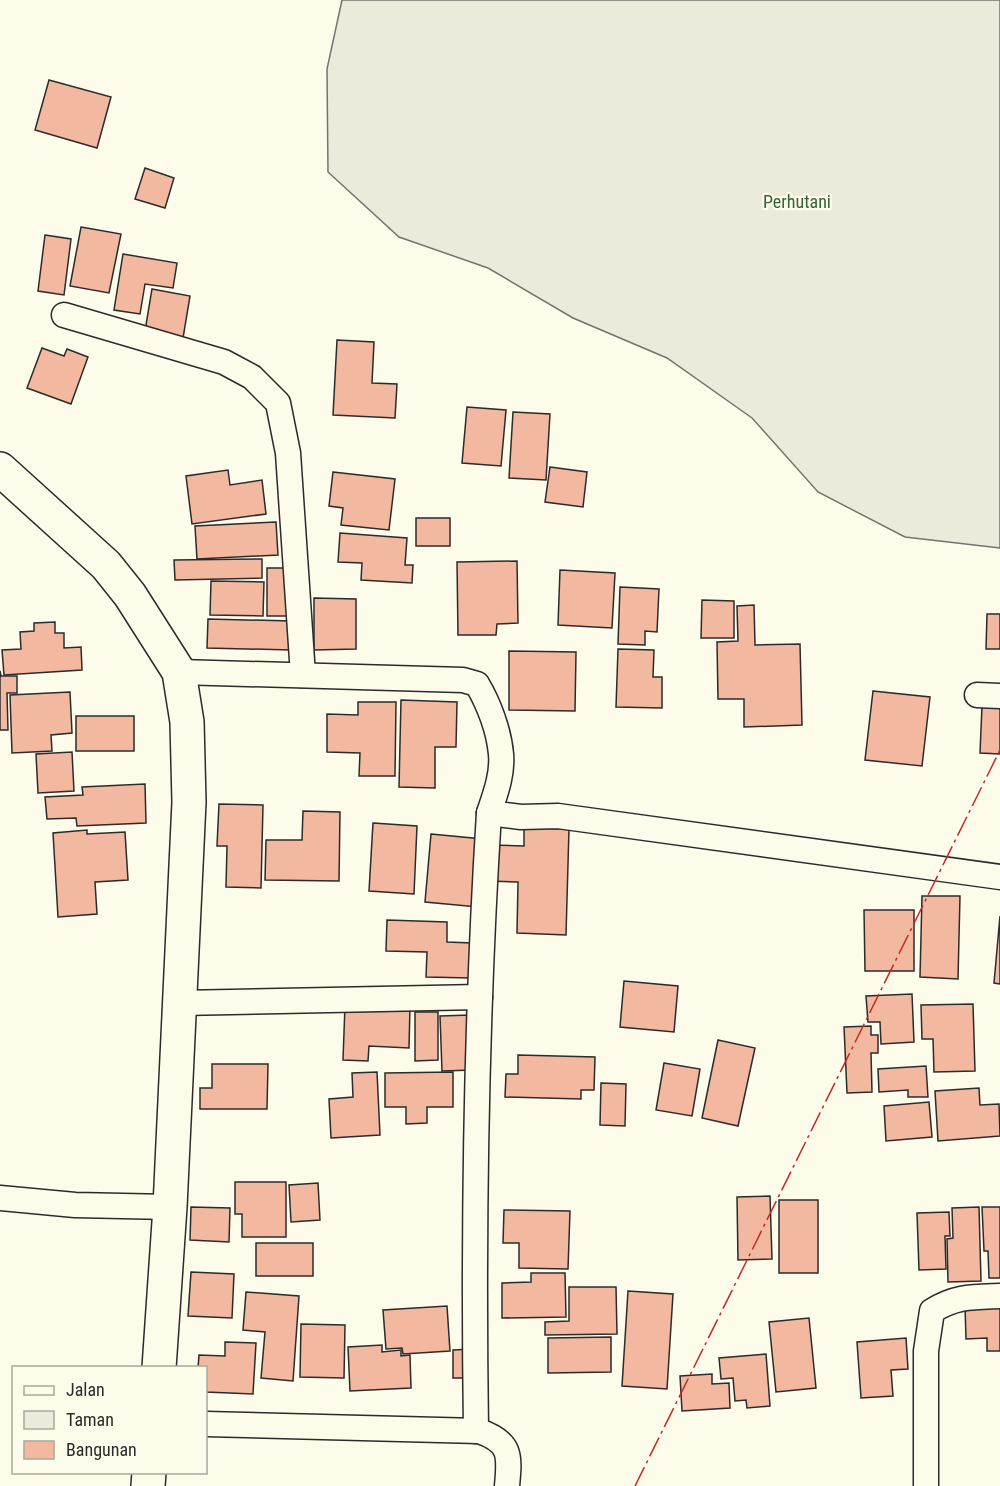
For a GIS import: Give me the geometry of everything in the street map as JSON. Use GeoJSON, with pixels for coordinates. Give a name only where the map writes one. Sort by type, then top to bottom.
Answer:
{"type":"FeatureCollection","features":[{"type":"Feature","properties":{"kind":"highway"},"geometry":{"type":"LineString","coordinates":[[0,469],[106,566],[135,603],[179,672],[187,722],[189,802],[170,1207],[159,1366]]}},
{"type":"Feature","properties":{"kind":"street"},"geometry":{"type":"LineString","coordinates":[[64,315],[224,363],[252,377],[278,403],[288,453],[303,675]]}},
{"type":"Feature","properties":{"kind":"street"},"geometry":{"type":"LineString","coordinates":[[179,672],[463,680],[477,684],[489,705],[502,755],[498,786],[489,813],[481,940],[475,1316],[476,1431]]}},
{"type":"Feature","properties":{"kind":"street"},"geometry":{"type":"LineString","coordinates":[[489,813],[521,817],[558,816],[1000,877]]}},
{"type":"Feature","properties":{"kind":"street"},"geometry":{"type":"LineString","coordinates":[[180,1003],[480,997]]}},
{"type":"Feature","properties":{"kind":"street"},"geometry":{"type":"LineString","coordinates":[[0,1198],[75,1205],[170,1207]]}},
{"type":"Feature","properties":{"kind":"street"},"geometry":{"type":"LineString","coordinates":[[927,1486],[926,1351],[932,1311],[946,1302],[964,1297],[1000,1296]]}},
{"type":"Feature","properties":{"kind":"street"},"geometry":{"type":"LineString","coordinates":[[207,1424],[476,1431],[496,1437],[505,1449],[509,1463],[507,1486]]}},
{"type":"Feature","properties":{"kind":"green space","name":"Perhutani"},"geometry":{"type":"Polygon","coordinates":[[[342,0],[1000,0],[1000,548],[905,537],[818,492],[752,418],[667,358],[573,318],[488,268],[399,237],[328,172],[327,69],[342,0]]]}},
{"type":"Feature","properties":{"kind":"building"},"geometry":{"type":"Polygon","coordinates":[[[49,80],[111,97],[97,148],[35,130],[49,80]]]}},
{"type":"Feature","properties":{"kind":"building"},"geometry":{"type":"Polygon","coordinates":[[[145,168],[174,178],[165,208],[135,199],[145,168]]]}},
{"type":"Feature","properties":{"kind":"building"},"geometry":{"type":"Polygon","coordinates":[[[81,227],[121,234],[109,293],[70,286],[81,227]]]}},
{"type":"Feature","properties":{"kind":"building"},"geometry":{"type":"Polygon","coordinates":[[[45,235],[71,239],[64,295],[38,291],[45,235]]]}},
{"type":"Feature","properties":{"kind":"building"},"geometry":{"type":"Polygon","coordinates":[[[123,254],[177,263],[173,288],[145,284],[140,314],[114,310],[123,254]]]}},
{"type":"Feature","properties":{"kind":"building"},"geometry":{"type":"Polygon","coordinates":[[[152,289],[190,296],[182,344],[144,337],[152,289]]]}},
{"type":"Feature","properties":{"kind":"building"},"geometry":{"type":"Polygon","coordinates":[[[337,340],[374,342],[372,383],[397,384],[395,418],[333,415],[337,340]]]}},
{"type":"Feature","properties":{"kind":"building"},"geometry":{"type":"Polygon","coordinates":[[[42,348],[64,356],[67,349],[88,357],[71,404],[27,388],[42,348]]]}},
{"type":"Feature","properties":{"kind":"building"},"geometry":{"type":"Polygon","coordinates":[[[467,407],[506,410],[501,466],[462,463],[467,407]]]}},
{"type":"Feature","properties":{"kind":"building"},"geometry":{"type":"Polygon","coordinates":[[[513,412],[550,414],[546,480],[509,478],[513,412]]]}},
{"type":"Feature","properties":{"kind":"building"},"geometry":{"type":"Polygon","coordinates":[[[550,467],[587,472],[583,507],[545,502],[550,467]]]}},
{"type":"Feature","properties":{"kind":"building"},"geometry":{"type":"Polygon","coordinates":[[[228,470],[230,485],[262,480],[266,514],[192,524],[186,476],[228,470]]]}},
{"type":"Feature","properties":{"kind":"building"},"geometry":{"type":"Polygon","coordinates":[[[333,472],[395,479],[389,530],[341,525],[343,508],[329,506],[333,472]]]}},
{"type":"Feature","properties":{"kind":"building"},"geometry":{"type":"Polygon","coordinates":[[[416,518],[450,518],[450,546],[416,546],[416,518]]]}},
{"type":"Feature","properties":{"kind":"building"},"geometry":{"type":"Polygon","coordinates":[[[276,522],[278,555],[197,559],[195,526],[276,522]]]}},
{"type":"Feature","properties":{"kind":"building"},"geometry":{"type":"Polygon","coordinates":[[[340,533],[407,538],[405,565],[413,565],[412,583],[361,580],[362,563],[338,562],[340,533]]]}},
{"type":"Feature","properties":{"kind":"building"},"geometry":{"type":"Polygon","coordinates":[[[262,559],[262,578],[175,580],[174,560],[262,559]]]}},
{"type":"Feature","properties":{"kind":"building"},"geometry":{"type":"Polygon","coordinates":[[[517,561],[518,623],[497,624],[496,635],[458,635],[457,562],[517,561]]]}},
{"type":"Feature","properties":{"kind":"building"},"geometry":{"type":"Polygon","coordinates":[[[267,568],[288,568],[294,616],[267,616],[267,568]]]}},
{"type":"Feature","properties":{"kind":"building"},"geometry":{"type":"Polygon","coordinates":[[[560,570],[615,573],[612,628],[558,625],[560,570]]]}},
{"type":"Feature","properties":{"kind":"building"},"geometry":{"type":"Polygon","coordinates":[[[211,581],[264,582],[263,616],[210,615],[211,581]]]}},
{"type":"Feature","properties":{"kind":"building"},"geometry":{"type":"Polygon","coordinates":[[[620,587],[659,589],[657,632],[645,631],[645,645],[618,644],[620,587]]]}},
{"type":"Feature","properties":{"kind":"building"},"geometry":{"type":"Polygon","coordinates":[[[314,598],[356,599],[356,649],[314,650],[314,598]]]}},
{"type":"Feature","properties":{"kind":"building"},"geometry":{"type":"Polygon","coordinates":[[[702,600],[734,601],[734,638],[701,638],[702,600]]]}},
{"type":"Feature","properties":{"kind":"building"},"geometry":{"type":"Polygon","coordinates":[[[754,605],[755,645],[800,644],[802,725],[744,727],[744,699],[718,699],[717,642],[738,641],[737,606],[754,605]]]}},
{"type":"Feature","properties":{"kind":"building"},"geometry":{"type":"Polygon","coordinates":[[[987,614],[1000,614],[1000,649],[986,649],[987,614]]]}},
{"type":"Feature","properties":{"kind":"building"},"geometry":{"type":"Polygon","coordinates":[[[208,619],[292,621],[291,650],[207,648],[208,619]]]}},
{"type":"Feature","properties":{"kind":"building"},"geometry":{"type":"Polygon","coordinates":[[[55,622],[55,633],[64,633],[64,648],[81,647],[82,670],[4,675],[2,650],[21,649],[20,632],[34,631],[34,623],[55,622]]]}},
{"type":"Feature","properties":{"kind":"building"},"geometry":{"type":"Polygon","coordinates":[[[618,649],[654,650],[653,677],[662,677],[662,708],[616,707],[618,649]]]}},
{"type":"Feature","properties":{"kind":"building"},"geometry":{"type":"Polygon","coordinates":[[[509,651],[576,652],[575,711],[509,710],[509,651]]]}},
{"type":"Feature","properties":{"kind":"building"},"geometry":{"type":"Polygon","coordinates":[[[0,671],[1,676],[17,676],[17,693],[7,693],[8,730],[0,730],[0,671]]]}},
{"type":"Feature","properties":{"kind":"building"},"geometry":{"type":"Polygon","coordinates":[[[873,691],[930,697],[922,766],[865,760],[873,691]]]}},
{"type":"Feature","properties":{"kind":"building"},"geometry":{"type":"Polygon","coordinates":[[[70,692],[72,733],[51,735],[52,751],[12,753],[10,695],[70,692]]]}},
{"type":"Feature","properties":{"kind":"building"},"geometry":{"type":"Polygon","coordinates":[[[401,700],[457,702],[456,747],[435,747],[435,788],[399,787],[401,700]]]}},
{"type":"Feature","properties":{"kind":"building"},"geometry":{"type":"Polygon","coordinates":[[[358,702],[396,702],[395,776],[359,776],[360,753],[327,752],[327,714],[358,715],[358,702]]]}},
{"type":"Feature","properties":{"kind":"building"},"geometry":{"type":"Polygon","coordinates":[[[982,706],[1000,706],[1000,754],[980,753],[982,706]]]}},
{"type":"Feature","properties":{"kind":"building"},"geometry":{"type":"Polygon","coordinates":[[[76,716],[134,716],[134,751],[76,751],[76,716]]]}},
{"type":"Feature","properties":{"kind":"building"},"geometry":{"type":"Polygon","coordinates":[[[72,752],[74,791],[38,793],[36,754],[72,752]]]}},
{"type":"Feature","properties":{"kind":"building"},"geometry":{"type":"Polygon","coordinates":[[[145,784],[146,823],[77,826],[76,818],[47,819],[45,797],[83,795],[82,787],[145,784]]]}},
{"type":"Feature","properties":{"kind":"building"},"geometry":{"type":"Polygon","coordinates":[[[219,804],[263,805],[261,888],[226,887],[227,846],[217,846],[219,804]]]}},
{"type":"Feature","properties":{"kind":"building"},"geometry":{"type":"Polygon","coordinates":[[[303,811],[340,812],[339,881],[265,880],[266,840],[302,840],[303,811]]]}},
{"type":"Feature","properties":{"kind":"building"},"geometry":{"type":"Polygon","coordinates":[[[373,823],[417,826],[414,894],[369,891],[373,823]]]}},
{"type":"Feature","properties":{"kind":"building"},"geometry":{"type":"Polygon","coordinates":[[[524,828],[569,829],[566,935],[517,933],[518,882],[490,881],[491,845],[524,846],[524,828]]]}},
{"type":"Feature","properties":{"kind":"building"},"geometry":{"type":"Polygon","coordinates":[[[87,830],[87,834],[125,832],[128,880],[95,882],[97,914],[58,917],[53,833],[87,830]]]}},
{"type":"Feature","properties":{"kind":"building"},"geometry":{"type":"Polygon","coordinates":[[[431,834],[483,839],[478,907],[425,902],[431,834]]]}},
{"type":"Feature","properties":{"kind":"building"},"geometry":{"type":"Polygon","coordinates":[[[922,896],[960,896],[958,979],[920,977],[922,896]]]}},
{"type":"Feature","properties":{"kind":"building"},"geometry":{"type":"Polygon","coordinates":[[[864,910],[914,910],[914,971],[865,971],[864,910]]]}},
{"type":"Feature","properties":{"kind":"building"},"geometry":{"type":"Polygon","coordinates":[[[1000,916],[1000,984],[994,983],[1000,916]]]}},
{"type":"Feature","properties":{"kind":"building"},"geometry":{"type":"Polygon","coordinates":[[[387,920],[447,922],[447,942],[472,943],[471,978],[426,977],[427,952],[386,951],[387,920]]]}},
{"type":"Feature","properties":{"kind":"building"},"geometry":{"type":"Polygon","coordinates":[[[624,981],[678,986],[674,1032],[620,1027],[624,981]]]}},
{"type":"Feature","properties":{"kind":"building"},"geometry":{"type":"Polygon","coordinates":[[[912,994],[914,1042],[881,1044],[880,1022],[868,1022],[866,996],[912,994]]]}},
{"type":"Feature","properties":{"kind":"building"},"geometry":{"type":"Polygon","coordinates":[[[973,1004],[975,1071],[934,1072],[933,1039],[922,1039],[921,1005],[973,1004]]]}},
{"type":"Feature","properties":{"kind":"building"},"geometry":{"type":"Polygon","coordinates":[[[345,1005],[410,1006],[409,1048],[369,1046],[368,1061],[343,1060],[345,1005]]]}},
{"type":"Feature","properties":{"kind":"building"},"geometry":{"type":"Polygon","coordinates":[[[415,1012],[438,1012],[438,1060],[415,1061],[415,1012]]]}},
{"type":"Feature","properties":{"kind":"building"},"geometry":{"type":"Polygon","coordinates":[[[471,1015],[473,1070],[442,1071],[440,1016],[471,1015]]]}},
{"type":"Feature","properties":{"kind":"building"},"geometry":{"type":"Polygon","coordinates":[[[871,1026],[871,1035],[878,1035],[878,1053],[871,1053],[872,1092],[847,1093],[844,1027],[871,1026]]]}},
{"type":"Feature","properties":{"kind":"building"},"geometry":{"type":"Polygon","coordinates":[[[718,1040],[755,1048],[738,1126],[702,1118],[718,1040]]]}},
{"type":"Feature","properties":{"kind":"building"},"geometry":{"type":"Polygon","coordinates":[[[518,1055],[595,1057],[594,1090],[581,1090],[581,1099],[505,1097],[506,1074],[518,1074],[518,1055]]]}},
{"type":"Feature","properties":{"kind":"building"},"geometry":{"type":"Polygon","coordinates":[[[664,1063],[700,1069],[692,1116],[656,1110],[664,1063]]]}},
{"type":"Feature","properties":{"kind":"building"},"geometry":{"type":"Polygon","coordinates":[[[212,1064],[268,1064],[267,1109],[200,1109],[200,1088],[212,1088],[212,1064]]]}},
{"type":"Feature","properties":{"kind":"building"},"geometry":{"type":"Polygon","coordinates":[[[926,1066],[928,1097],[908,1097],[908,1090],[879,1092],[878,1069],[926,1066]]]}},
{"type":"Feature","properties":{"kind":"building"},"geometry":{"type":"Polygon","coordinates":[[[377,1072],[380,1135],[331,1138],[329,1099],[353,1097],[352,1073],[377,1072]]]}},
{"type":"Feature","properties":{"kind":"building"},"geometry":{"type":"Polygon","coordinates":[[[453,1072],[453,1107],[427,1107],[427,1123],[406,1124],[406,1107],[385,1107],[385,1073],[453,1072]]]}},
{"type":"Feature","properties":{"kind":"building"},"geometry":{"type":"Polygon","coordinates":[[[601,1083],[626,1084],[625,1126],[600,1125],[601,1083]]]}},
{"type":"Feature","properties":{"kind":"building"},"geometry":{"type":"Polygon","coordinates":[[[979,1088],[980,1105],[999,1104],[1000,1136],[938,1141],[935,1091],[979,1088]]]}},
{"type":"Feature","properties":{"kind":"building"},"geometry":{"type":"Polygon","coordinates":[[[929,1102],[932,1137],[886,1141],[884,1106],[929,1102]]]}},
{"type":"Feature","properties":{"kind":"building"},"geometry":{"type":"Polygon","coordinates":[[[235,1182],[286,1182],[286,1237],[242,1237],[242,1214],[235,1214],[235,1182]]]}},
{"type":"Feature","properties":{"kind":"building"},"geometry":{"type":"Polygon","coordinates":[[[318,1183],[320,1220],[291,1222],[289,1185],[318,1183]]]}},
{"type":"Feature","properties":{"kind":"building"},"geometry":{"type":"Polygon","coordinates":[[[770,1196],[772,1259],[738,1260],[737,1197],[770,1196]]]}},
{"type":"Feature","properties":{"kind":"building"},"geometry":{"type":"Polygon","coordinates":[[[779,1200],[818,1200],[818,1273],[779,1273],[779,1200]]]}},
{"type":"Feature","properties":{"kind":"building"},"geometry":{"type":"Polygon","coordinates":[[[191,1207],[230,1208],[229,1242],[190,1240],[191,1207]]]}},
{"type":"Feature","properties":{"kind":"building"},"geometry":{"type":"Polygon","coordinates":[[[979,1207],[981,1281],[948,1282],[947,1239],[953,1238],[952,1208],[979,1207]]]}},
{"type":"Feature","properties":{"kind":"building"},"geometry":{"type":"Polygon","coordinates":[[[982,1207],[1000,1207],[1000,1278],[989,1278],[988,1251],[984,1251],[982,1207]]]}},
{"type":"Feature","properties":{"kind":"building"},"geometry":{"type":"Polygon","coordinates":[[[504,1210],[570,1211],[568,1269],[519,1268],[519,1243],[503,1243],[504,1210]]]}},
{"type":"Feature","properties":{"kind":"building"},"geometry":{"type":"Polygon","coordinates":[[[949,1212],[950,1236],[945,1236],[946,1269],[919,1270],[917,1213],[949,1212]]]}},
{"type":"Feature","properties":{"kind":"building"},"geometry":{"type":"Polygon","coordinates":[[[256,1243],[313,1243],[313,1276],[256,1276],[256,1243]]]}},
{"type":"Feature","properties":{"kind":"building"},"geometry":{"type":"Polygon","coordinates":[[[191,1272],[234,1274],[232,1318],[188,1316],[191,1272]]]}},
{"type":"Feature","properties":{"kind":"building"},"geometry":{"type":"Polygon","coordinates":[[[531,1273],[565,1273],[566,1317],[502,1318],[502,1283],[531,1282],[531,1273]]]}},
{"type":"Feature","properties":{"kind":"building"},"geometry":{"type":"Polygon","coordinates":[[[569,1287],[616,1287],[617,1334],[545,1335],[545,1322],[569,1321],[569,1287]]]}},
{"type":"Feature","properties":{"kind":"building"},"geometry":{"type":"Polygon","coordinates":[[[628,1291],[673,1294],[667,1389],[622,1386],[628,1291]]]}},
{"type":"Feature","properties":{"kind":"building"},"geometry":{"type":"Polygon","coordinates":[[[246,1292],[299,1296],[293,1381],[261,1378],[265,1332],[243,1330],[246,1292]]]}},
{"type":"Feature","properties":{"kind":"building"},"geometry":{"type":"Polygon","coordinates":[[[1000,1305],[1000,1351],[987,1351],[987,1338],[966,1339],[965,1306],[1000,1305]]]}},
{"type":"Feature","properties":{"kind":"building"},"geometry":{"type":"Polygon","coordinates":[[[447,1306],[450,1351],[403,1354],[402,1348],[386,1349],[383,1310],[447,1306]]]}},
{"type":"Feature","properties":{"kind":"building"},"geometry":{"type":"Polygon","coordinates":[[[809,1318],[816,1388],[776,1392],[769,1322],[809,1318]]]}},
{"type":"Feature","properties":{"kind":"building"},"geometry":{"type":"Polygon","coordinates":[[[301,1324],[345,1325],[344,1378],[300,1377],[301,1324]]]}},
{"type":"Feature","properties":{"kind":"building"},"geometry":{"type":"Polygon","coordinates":[[[611,1337],[611,1372],[548,1373],[548,1338],[611,1337]]]}},
{"type":"Feature","properties":{"kind":"building"},"geometry":{"type":"Polygon","coordinates":[[[906,1338],[908,1369],[891,1370],[893,1396],[861,1398],[857,1342],[906,1338]]]}},
{"type":"Feature","properties":{"kind":"building"},"geometry":{"type":"Polygon","coordinates":[[[225,1342],[256,1343],[253,1394],[207,1392],[207,1366],[198,1366],[199,1355],[225,1356],[225,1342]]]}},
{"type":"Feature","properties":{"kind":"building"},"geometry":{"type":"Polygon","coordinates":[[[382,1345],[382,1352],[401,1350],[401,1356],[410,1355],[411,1388],[350,1391],[348,1347],[382,1345]]]}},
{"type":"Feature","properties":{"kind":"building"},"geometry":{"type":"Polygon","coordinates":[[[473,1349],[473,1378],[453,1378],[453,1350],[473,1349]]]}},
{"type":"Feature","properties":{"kind":"building"},"geometry":{"type":"Polygon","coordinates":[[[766,1354],[770,1406],[747,1408],[746,1400],[735,1401],[733,1378],[721,1379],[719,1358],[766,1354]]]}},
{"type":"Feature","properties":{"kind":"building"},"geometry":{"type":"Polygon","coordinates":[[[712,1374],[712,1384],[729,1383],[730,1408],[682,1411],[680,1376],[712,1374]]]}},
{"type":"Feature","properties":{"kind":"power"},"geometry":{"type":"LineString","coordinates":[[635,1486],[1000,750]]}}]}
